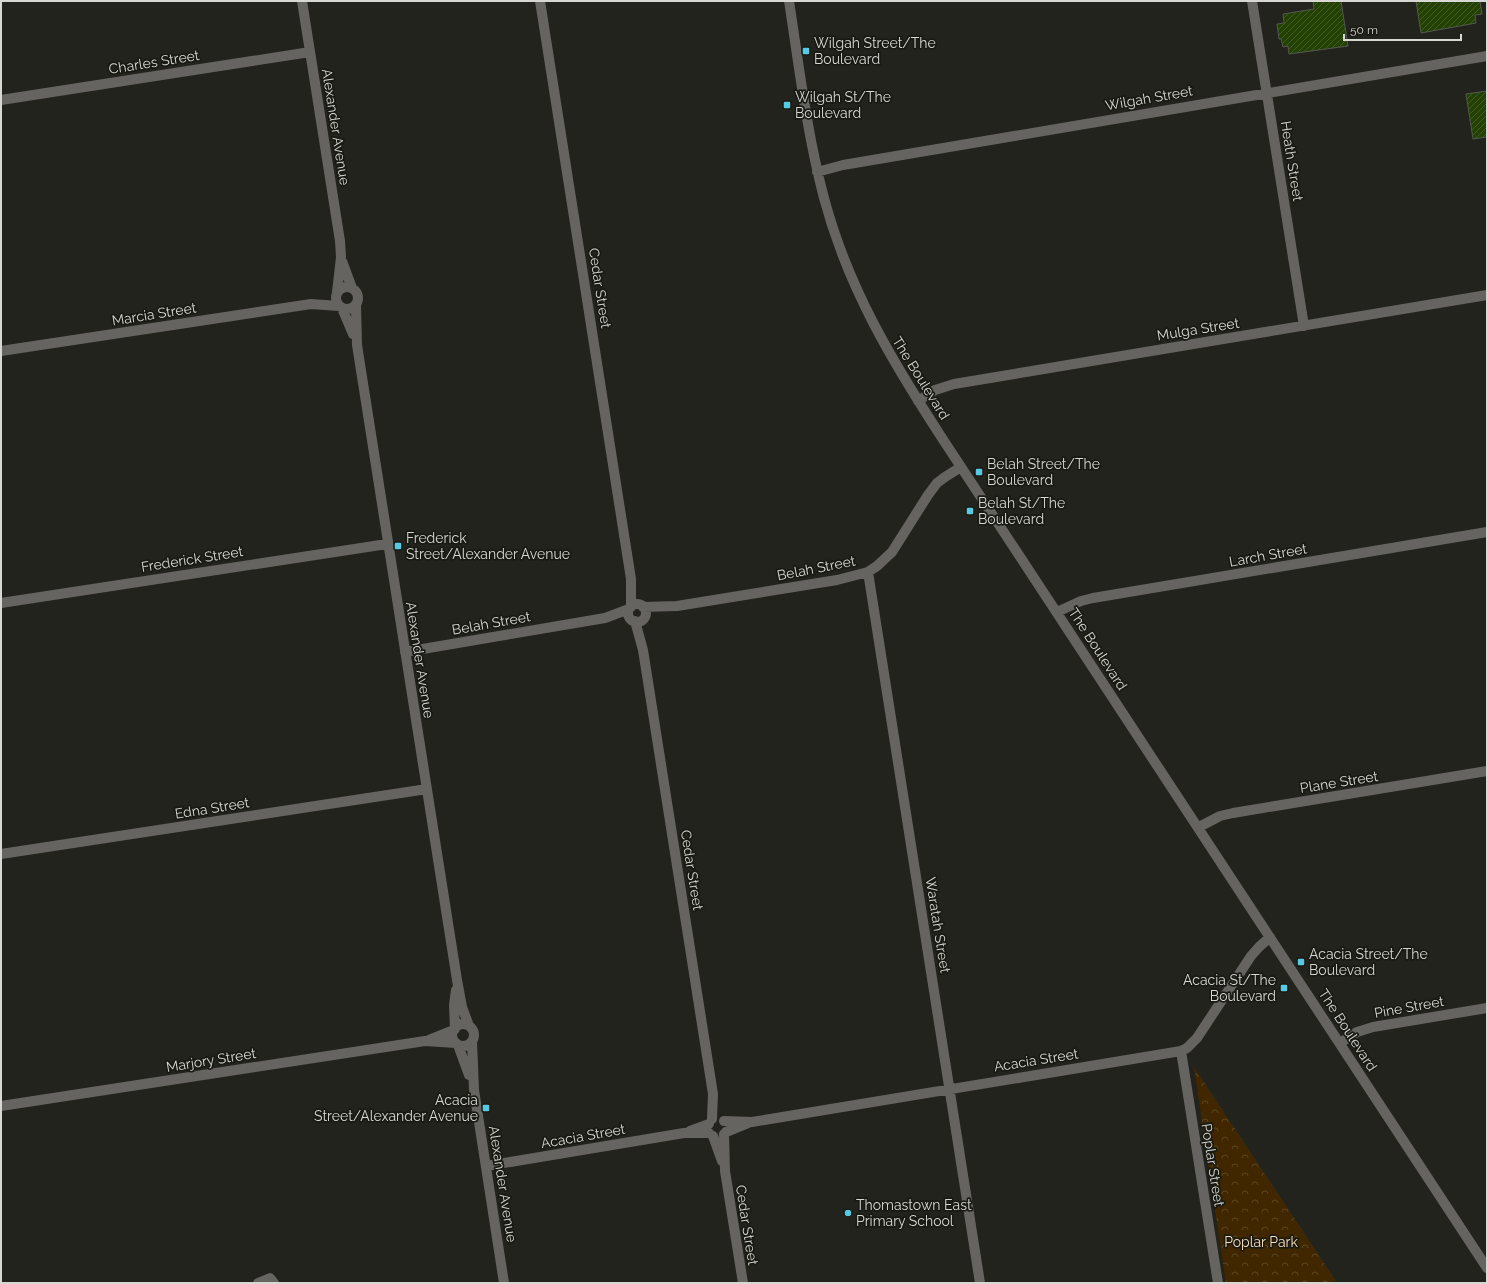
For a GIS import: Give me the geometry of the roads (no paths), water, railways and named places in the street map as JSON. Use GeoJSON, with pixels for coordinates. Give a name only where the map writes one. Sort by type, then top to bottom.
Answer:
{"type":"FeatureCollection","features":[{"type":"Feature","properties":{"kind":"street","name":"Alexander Avenue"},"geometry":{"type":"LineString","coordinates":[[302,1],[340,241],[341,257],[337,292]]}},
{"type":"Feature","properties":{"kind":"street","name":"Cedar Street"},"geometry":{"type":"LineString","coordinates":[[540,1],[713,1094],[715,1125],[725,1171],[742,1283]]}},
{"type":"Feature","properties":{"kind":"street","name":"The Boulevard"},"geometry":{"type":"LineString","coordinates":[[789,1],[817,172],[837,239],[858,292],[889,354],[918,402],[1270,937],[1483,1254],[1487,1268]]}},
{"type":"Feature","properties":{"kind":"street","name":"Heath Street"},"geometry":{"type":"LineString","coordinates":[[1252,1],[1304,326]]}},
{"type":"Feature","properties":{"kind":"street","name":"Charles Street"},"geometry":{"type":"LineString","coordinates":[[1,100],[310,52]]}},
{"type":"Feature","properties":{"kind":"street","name":"Wilgah Street"},"geometry":{"type":"LineString","coordinates":[[817,172],[843,165],[1487,56]]}},
{"type":"Feature","properties":{"kind":"street","name":"Alexander Avenue"},"geometry":{"type":"LineString","coordinates":[[341,257],[345,272],[352,288]]}},
{"type":"Feature","properties":{"kind":"street"},"geometry":{"type":"LineString","coordinates":[[343,287],[352,288],[357,294],[358,298],[356,305],[349,309],[340,307],[336,300],[337,292],[343,287]]}},
{"type":"Feature","properties":{"kind":"street","name":"Marcia Street"},"geometry":{"type":"LineString","coordinates":[[311,304],[337,292]]}},
{"type":"Feature","properties":{"kind":"street","name":"Mulga Street"},"geometry":{"type":"LineString","coordinates":[[918,402],[935,390],[954,384],[1487,295]]}},
{"type":"Feature","properties":{"kind":"street","name":"Marcia Street"},"geometry":{"type":"LineString","coordinates":[[1,351],[311,304],[340,307]]}},
{"type":"Feature","properties":{"kind":"street","name":"Alexander Avenue"},"geometry":{"type":"LineString","coordinates":[[356,305],[357,345],[387,544],[457,980],[462,1007],[469,1026]]}},
{"type":"Feature","properties":{"kind":"street","name":"Alexander Avenue"},"geometry":{"type":"LineString","coordinates":[[340,307],[349,323],[357,345]]}},
{"type":"Feature","properties":{"kind":"street","name":"Belah Street"},"geometry":{"type":"LineString","coordinates":[[405,652],[837,580],[868,572],[892,552],[928,495],[938,483],[961,467]]}},
{"type":"Feature","properties":{"kind":"street","name":"Larch Street"},"geometry":{"type":"LineString","coordinates":[[1057,612],[1093,598],[1487,532]]}},
{"type":"Feature","properties":{"kind":"street","name":"Frederick Street"},"geometry":{"type":"LineString","coordinates":[[1,603],[387,544]]}},
{"type":"Feature","properties":{"kind":"street","name":"Waratah Street"},"geometry":{"type":"LineString","coordinates":[[868,572],[980,1283]]}},
{"type":"Feature","properties":{"kind":"street","name":"Plane Street"},"geometry":{"type":"LineString","coordinates":[[1199,827],[1220,816],[1233,813],[1487,771]]}},
{"type":"Feature","properties":{"kind":"street","name":"Edna Street"},"geometry":{"type":"LineString","coordinates":[[1,854],[427,789]]}},
{"type":"Feature","properties":{"kind":"street"},"geometry":{"type":"LineString","coordinates":[[1181,1051],[1187,1048],[1196,1038],[1251,956],[1270,937]]}},
{"type":"Feature","properties":{"kind":"street","name":"Alexander Avenue"},"geometry":{"type":"LineString","coordinates":[[454,1030],[454,1005],[457,980]]}},
{"type":"Feature","properties":{"kind":"street","name":"Pine Street"},"geometry":{"type":"LineString","coordinates":[[1340,1043],[1357,1032],[1373,1027],[1487,1008]]}},
{"type":"Feature","properties":{"kind":"street"},"geometry":{"type":"LineString","coordinates":[[463,1024],[469,1026],[473,1031],[474,1038],[465,1046],[457,1044],[453,1037],[454,1030],[463,1024]]}},
{"type":"Feature","properties":{"kind":"street","name":"Marjory Street"},"geometry":{"type":"LineString","coordinates":[[1,1106],[425,1041],[454,1030]]}},
{"type":"Feature","properties":{"kind":"street","name":"Marjory Street"},"geometry":{"type":"LineString","coordinates":[[425,1041],[457,1044]]}},
{"type":"Feature","properties":{"kind":"street","name":"Alexander Avenue"},"geometry":{"type":"LineString","coordinates":[[472,1041],[474,1090],[504,1283]]}},
{"type":"Feature","properties":{"kind":"street","name":"Alexander Avenue"},"geometry":{"type":"LineString","coordinates":[[457,1044],[474,1090]]}},
{"type":"Feature","properties":{"kind":"street","name":"Acacia Street"},"geometry":{"type":"LineString","coordinates":[[486,1166],[684,1133],[715,1125],[752,1122],[1181,1051]]}},
{"type":"Feature","properties":{"kind":"street","name":"Poplar Street"},"geometry":{"type":"LineString","coordinates":[[1181,1051],[1218,1283]]}},
{"type":"Feature","properties":{"kind":"street","name":"Acacia Street"},"geometry":{"type":"LineString","coordinates":[[725,1133],[752,1122]]}},
{"type":"Feature","properties":{"kind":"street","name":"Cedar Street"},"geometry":{"type":"LineString","coordinates":[[715,1125],[727,1126],[725,1133],[725,1171]]}},
{"type":"Feature","properties":{"kind":"street"},"geometry":{"type":"LineString","coordinates":[[258,1283],[270,1278],[274,1283]]}},
{"type":"Feature","properties":{"kind":"place","name":"Wilgah Street/The Boulevard"},"geometry":{"type":"Point","coordinates":[806,51]}},
{"type":"Feature","properties":{"kind":"place","name":"Wilgah St/The Boulevard"},"geometry":{"type":"Point","coordinates":[787,105]}},
{"type":"Feature","properties":{"kind":"place","name":"Belah Street/The Boulevard"},"geometry":{"type":"Point","coordinates":[979,472]}},
{"type":"Feature","properties":{"kind":"place","name":"Belah St/The Boulevard"},"geometry":{"type":"Point","coordinates":[970,511]}},
{"type":"Feature","properties":{"kind":"place","name":"Frederick Street/Alexander Avenue"},"geometry":{"type":"Point","coordinates":[398,546]}},
{"type":"Feature","properties":{"kind":"place","name":"Acacia Street/The Boulevard"},"geometry":{"type":"Point","coordinates":[1301,962]}},
{"type":"Feature","properties":{"kind":"place","name":"Acacia St/The Boulevard"},"geometry":{"type":"Point","coordinates":[1284,988]}},
{"type":"Feature","properties":{"kind":"place","name":"Acacia Street/Alexander Avenue"},"geometry":{"type":"Point","coordinates":[486,1108]}},
{"type":"Feature","properties":{"kind":"place","name":"Thomastown East Primary School"},"geometry":{"type":"Point","coordinates":[848,1213]}},
{"type":"Feature","properties":{"kind":"park label","name":"Poplar Park"},"geometry":{"type":"Point","coordinates":[1261,1242]}}]}
